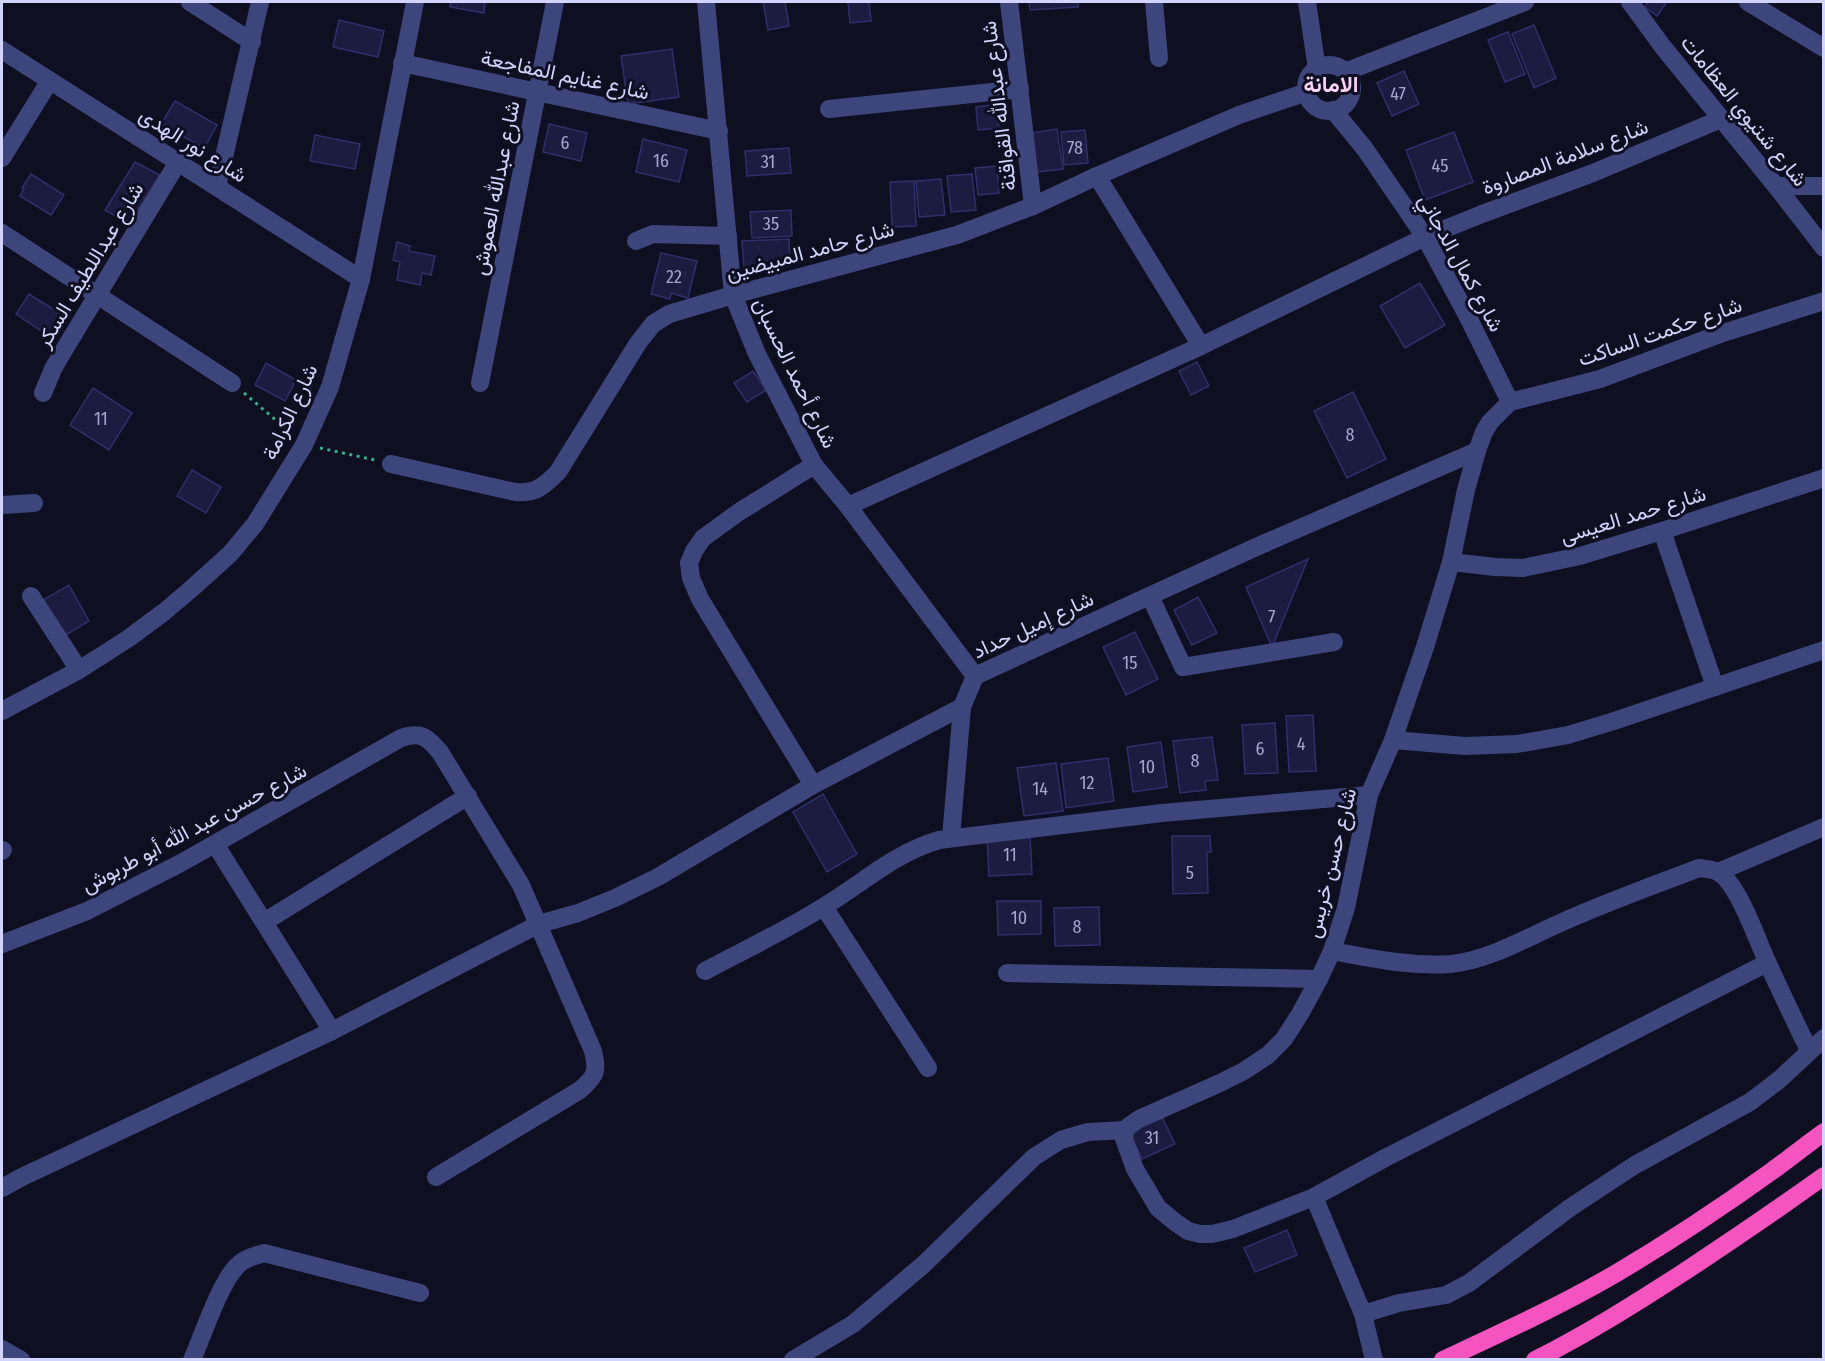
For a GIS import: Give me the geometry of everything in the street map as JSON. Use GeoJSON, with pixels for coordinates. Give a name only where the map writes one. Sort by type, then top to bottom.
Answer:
{"type":"FeatureCollection","features":[{"type":"Feature","properties":{"kind":"highway"},"geometry":{"type":"LineString","coordinates":[[1443,1359],[1502,1333],[1614,1274],[1735,1197],[1824,1132]]}},
{"type":"Feature","properties":{"kind":"highway"},"geometry":{"type":"LineString","coordinates":[[1534,1359],[1555,1350],[1634,1304],[1824,1176]]}},
{"type":"Feature","properties":{"kind":"street"},"geometry":{"type":"LineString","coordinates":[[190,2],[252,42]]}},
{"type":"Feature","properties":{"kind":"street"},"geometry":{"type":"LineString","coordinates":[[217,187],[260,2]]}},
{"type":"Feature","properties":{"kind":"street","name":"شارع الكرامة"},"geometry":{"type":"LineString","coordinates":[[2,711],[79,670],[129,638],[164,612],[230,554],[255,524],[304,445],[330,387],[361,279],[415,2]]}},
{"type":"Feature","properties":{"kind":"street","name":"شارع عبدالله العموش"},"geometry":{"type":"LineString","coordinates":[[480,383],[555,2]]}},
{"type":"Feature","properties":{"kind":"street","name":"شارع أحمد الحسبان"},"geometry":{"type":"LineString","coordinates":[[706,2],[733,295],[756,354],[814,465],[848,506],[975,676]]}},
{"type":"Feature","properties":{"kind":"street","name":"شارع عبدالله القواقنة"},"geometry":{"type":"LineString","coordinates":[[1009,2],[1033,206]]}},
{"type":"Feature","properties":{"kind":"street"},"geometry":{"type":"LineString","coordinates":[[1154,2],[1160,58]]}},
{"type":"Feature","properties":{"kind":"street"},"geometry":{"type":"LineString","coordinates":[[1307,2],[1317,69]]}},
{"type":"Feature","properties":{"kind":"street"},"geometry":{"type":"LineString","coordinates":[[1345,72],[1525,2]]}},
{"type":"Feature","properties":{"kind":"street","name":"شارع شتيوي العظامات"},"geometry":{"type":"LineString","coordinates":[[1630,2],[1663,47],[1824,248]]}},
{"type":"Feature","properties":{"kind":"street"},"geometry":{"type":"LineString","coordinates":[[1748,2],[1824,48]]}},
{"type":"Feature","properties":{"kind":"street","name":"شارع نور الهدى"},"geometry":{"type":"LineString","coordinates":[[2,50],[361,279]]}},
{"type":"Feature","properties":{"kind":"street","name":"شارع غنايم المفاجعة"},"geometry":{"type":"LineString","coordinates":[[402,63],[718,131]]}},
{"type":"Feature","properties":{"kind":"street"},"geometry":{"type":"LineString","coordinates":[[1325,66],[1334,66],[1345,72],[1349,77],[1352,90],[1340,106],[1327,111],[1316,106],[1307,92],[1307,81],[1313,72],[1325,66]]}},
{"type":"Feature","properties":{"kind":"street"},"geometry":{"type":"LineString","coordinates":[[2,158],[50,82]]}},
{"type":"Feature","properties":{"kind":"street"},"geometry":{"type":"LineString","coordinates":[[828,109],[1020,89]]}},
{"type":"Feature","properties":{"kind":"street","name":"شارع حامد المبيضين"},"geometry":{"type":"LineString","coordinates":[[391,464],[515,492],[535,491],[558,472],[638,343],[653,324],[669,314],[949,237],[1033,206],[1239,115],[1307,92]]}},
{"type":"Feature","properties":{"kind":"street","name":"شارع كمال الدجاني"},"geometry":{"type":"LineString","coordinates":[[1340,106],[1365,150],[1425,237],[1510,402]]}},
{"type":"Feature","properties":{"kind":"street","name":"شارع سلامة المصاروة"},"geometry":{"type":"LineString","coordinates":[[848,506],[1201,346],[1425,237],[1593,173],[1721,119]]}},
{"type":"Feature","properties":{"kind":"street","name":"شارع عبداللطيف السكر"},"geometry":{"type":"LineString","coordinates":[[43,393],[53,369],[178,162]]}},
{"type":"Feature","properties":{"kind":"street"},"geometry":{"type":"LineString","coordinates":[[1097,176],[1201,346]]}},
{"type":"Feature","properties":{"kind":"street"},"geometry":{"type":"LineString","coordinates":[[1776,186],[1824,186]]}},
{"type":"Feature","properties":{"kind":"street"},"geometry":{"type":"LineString","coordinates":[[2,233],[232,383]]}},
{"type":"Feature","properties":{"kind":"street"},"geometry":{"type":"LineString","coordinates":[[636,241],[653,234],[728,236]]}},
{"type":"Feature","properties":{"kind":"street","name":"شارع حكمت الساكت"},"geometry":{"type":"LineString","coordinates":[[1510,402],[1600,379],[1720,334],[1824,301]]}},
{"type":"Feature","properties":{"kind":"street","name":"شارع حسن خريس"},"geometry":{"type":"LineString","coordinates":[[1132,1125],[1244,1071],[1268,1055],[1284,1039],[1319,979],[1332,951],[1346,908],[1369,795],[1393,740],[1451,562],[1466,490],[1477,451],[1490,422],[1510,402]]}},
{"type":"Feature","properties":{"kind":"street","name":"شارع إميل حداد"},"geometry":{"type":"LineString","coordinates":[[951,838],[962,707],[975,676],[1254,548],[1477,451]]}},
{"type":"Feature","properties":{"kind":"street"},"geometry":{"type":"LineString","coordinates":[[813,785],[700,599],[691,578],[689,563],[694,550],[703,538],[739,512],[814,465]]}},
{"type":"Feature","properties":{"kind":"street","name":"شارع حمد العيسى"},"geometry":{"type":"LineString","coordinates":[[1451,562],[1523,568],[1580,556],[1824,478]]}},
{"type":"Feature","properties":{"kind":"street"},"geometry":{"type":"LineString","coordinates":[[2,505],[34,503]]}},
{"type":"Feature","properties":{"kind":"street"},"geometry":{"type":"LineString","coordinates":[[1662,531],[1715,687]]}},
{"type":"Feature","properties":{"kind":"street"},"geometry":{"type":"LineString","coordinates":[[31,596],[79,670]]}},
{"type":"Feature","properties":{"kind":"street"},"geometry":{"type":"LineString","coordinates":[[1150,596],[1183,666],[1334,642]]}},
{"type":"Feature","properties":{"kind":"street"},"geometry":{"type":"LineString","coordinates":[[1393,740],[1464,746],[1517,744],[1568,735],[1824,650]]}},
{"type":"Feature","properties":{"kind":"street"},"geometry":{"type":"LineString","coordinates":[[2,1188],[332,1031],[539,924],[578,913],[658,877],[813,785],[962,707]]}},
{"type":"Feature","properties":{"kind":"street","name":"شارع حسن عبد الله أبو طربوش"},"geometry":{"type":"LineString","coordinates":[[2,944],[87,911],[215,844],[401,738],[420,735],[429,740],[440,752],[468,796]]}},
{"type":"Feature","properties":{"kind":"street"},"geometry":{"type":"LineString","coordinates":[[705,971],[824,907],[890,861],[922,845],[951,838],[1162,813],[1369,795]]}},
{"type":"Feature","properties":{"kind":"street"},"geometry":{"type":"LineString","coordinates":[[264,922],[468,796],[521,885],[593,1051],[596,1071],[592,1080],[580,1090],[436,1177]]}},
{"type":"Feature","properties":{"kind":"street"},"geometry":{"type":"LineString","coordinates":[[1718,872],[1824,827]]}},
{"type":"Feature","properties":{"kind":"street"},"geometry":{"type":"LineString","coordinates":[[215,844],[332,1031]]}},
{"type":"Feature","properties":{"kind":"street"},"geometry":{"type":"LineString","coordinates":[[1332,951],[1384,961],[1425,964],[1452,964],[1476,960],[1559,923],[1699,868],[1718,872],[1730,884],[1743,907],[1809,1050]]}},
{"type":"Feature","properties":{"kind":"street"},"geometry":{"type":"LineString","coordinates":[[824,907],[928,1068]]}},
{"type":"Feature","properties":{"kind":"street"},"geometry":{"type":"LineString","coordinates":[[1132,1125],[1124,1139],[1128,1152],[1158,1208],[1188,1231],[1212,1234],[1233,1229],[1314,1197],[1384,1158],[1767,963]]}},
{"type":"Feature","properties":{"kind":"street"},"geometry":{"type":"LineString","coordinates":[[1006,973],[1319,979]]}},
{"type":"Feature","properties":{"kind":"street"},"geometry":{"type":"LineString","coordinates":[[1363,1314],[1399,1303],[1446,1295],[1469,1283],[1571,1207],[1635,1165],[1750,1102],[1779,1080],[1824,1038]]}},
{"type":"Feature","properties":{"kind":"street"},"geometry":{"type":"LineString","coordinates":[[793,1359],[853,1324],[914,1273],[1034,1157],[1061,1140],[1088,1132],[1132,1125]]}},
{"type":"Feature","properties":{"kind":"street"},"geometry":{"type":"LineString","coordinates":[[1314,1197],[1363,1314],[1374,1359]]}},
{"type":"Feature","properties":{"kind":"street"},"geometry":{"type":"LineString","coordinates":[[192,1359],[227,1278],[239,1263],[257,1255],[264,1253],[420,1293]]}},
{"type":"Feature","properties":{"kind":"street"},"geometry":{"type":"LineString","coordinates":[[2,1349],[21,1359]]}},
{"type":"Feature","properties":{"kind":"path"},"geometry":{"type":"LineString","coordinates":[[232,383],[304,445],[391,464]]}},
{"type":"Feature","properties":{"kind":"building"},"geometry":{"type":"Polygon","coordinates":[[[451,2],[485,2],[484,13],[450,7],[451,2]]]}},
{"type":"Feature","properties":{"kind":"building"},"geometry":{"type":"Polygon","coordinates":[[[763,2],[785,2],[789,26],[768,30],[763,2]]]}},
{"type":"Feature","properties":{"kind":"building"},"geometry":{"type":"Polygon","coordinates":[[[848,2],[869,2],[871,21],[850,23],[848,2]]]}},
{"type":"Feature","properties":{"kind":"building"},"geometry":{"type":"Polygon","coordinates":[[[1029,2],[1078,2],[1078,7],[1030,10],[1029,2]]]}},
{"type":"Feature","properties":{"kind":"building"},"geometry":{"type":"Polygon","coordinates":[[[1648,2],[1667,2],[1657,16],[1645,7],[1648,2]]]}},
{"type":"Feature","properties":{"kind":"building"},"geometry":{"type":"Polygon","coordinates":[[[339,20],[384,31],[378,57],[333,47],[339,20]]]}},
{"type":"Feature","properties":{"kind":"building"},"geometry":{"type":"Polygon","coordinates":[[[1534,25],[1556,78],[1534,88],[1512,34],[1534,25]]]}},
{"type":"Feature","properties":{"kind":"building"},"geometry":{"type":"Polygon","coordinates":[[[1508,32],[1525,74],[1505,82],[1488,40],[1508,32]]]}},
{"type":"Feature","properties":{"kind":"building"},"geometry":{"type":"Polygon","coordinates":[[[672,49],[679,97],[628,104],[621,56],[672,49]]]}},
{"type":"Feature","properties":{"kind":"building"},"geometry":{"type":"Polygon","coordinates":[[[1404,71],[1419,104],[1392,116],[1377,83],[1404,71]]]}},
{"type":"Feature","properties":{"kind":"building"},"geometry":{"type":"Polygon","coordinates":[[[175,101],[217,125],[204,148],[161,124],[175,101]]]}},
{"type":"Feature","properties":{"kind":"building"},"geometry":{"type":"Polygon","coordinates":[[[991,105],[992,116],[997,115],[999,128],[978,130],[976,107],[991,105]]]}},
{"type":"Feature","properties":{"kind":"building"},"geometry":{"type":"Polygon","coordinates":[[[549,124],[587,133],[581,161],[543,152],[549,124]]]}},
{"type":"Feature","properties":{"kind":"building"},"geometry":{"type":"Polygon","coordinates":[[[1057,129],[1063,169],[1037,172],[1032,133],[1057,129]]]}},
{"type":"Feature","properties":{"kind":"building"},"geometry":{"type":"Polygon","coordinates":[[[1085,130],[1088,163],[1064,165],[1061,132],[1085,130]]]}},
{"type":"Feature","properties":{"kind":"building"},"geometry":{"type":"Polygon","coordinates":[[[1454,132],[1473,182],[1425,200],[1406,150],[1454,132]]]}},
{"type":"Feature","properties":{"kind":"building"},"geometry":{"type":"Polygon","coordinates":[[[315,135],[360,144],[355,169],[310,161],[315,135]]]}},
{"type":"Feature","properties":{"kind":"building"},"geometry":{"type":"Polygon","coordinates":[[[643,139],[687,150],[679,182],[636,172],[643,139]]]}},
{"type":"Feature","properties":{"kind":"building"},"geometry":{"type":"Polygon","coordinates":[[[789,148],[791,173],[747,176],[745,151],[789,148]]]}},
{"type":"Feature","properties":{"kind":"building"},"geometry":{"type":"Polygon","coordinates":[[[135,162],[160,175],[129,224],[105,210],[135,162]]]}},
{"type":"Feature","properties":{"kind":"building"},"geometry":{"type":"Polygon","coordinates":[[[997,166],[999,193],[978,195],[975,168],[997,166]]]}},
{"type":"Feature","properties":{"kind":"building"},"geometry":{"type":"Polygon","coordinates":[[[31,174],[64,195],[51,215],[20,196],[31,174]]]}},
{"type":"Feature","properties":{"kind":"building"},"geometry":{"type":"Polygon","coordinates":[[[972,174],[976,210],[951,212],[947,176],[972,174]]]}},
{"type":"Feature","properties":{"kind":"building"},"geometry":{"type":"Polygon","coordinates":[[[941,179],[945,215],[919,217],[916,181],[941,179]]]}},
{"type":"Feature","properties":{"kind":"building"},"geometry":{"type":"Polygon","coordinates":[[[914,181],[916,226],[892,227],[890,182],[914,181]]]}},
{"type":"Feature","properties":{"kind":"building"},"geometry":{"type":"Polygon","coordinates":[[[791,210],[792,236],[752,238],[750,212],[791,210]]]}},
{"type":"Feature","properties":{"kind":"building"},"geometry":{"type":"Polygon","coordinates":[[[789,239],[790,266],[744,268],[742,241],[789,239]]]}},
{"type":"Feature","properties":{"kind":"building"},"geometry":{"type":"Polygon","coordinates":[[[397,242],[410,246],[409,251],[435,256],[431,275],[422,273],[420,285],[397,280],[400,262],[393,260],[397,242]]]}},
{"type":"Feature","properties":{"kind":"building"},"geometry":{"type":"Polygon","coordinates":[[[661,253],[697,261],[688,298],[671,293],[670,299],[651,294],[661,253]]]}},
{"type":"Feature","properties":{"kind":"building"},"geometry":{"type":"Polygon","coordinates":[[[1420,283],[1445,325],[1405,348],[1380,306],[1420,283]]]}},
{"type":"Feature","properties":{"kind":"building"},"geometry":{"type":"Polygon","coordinates":[[[29,294],[67,318],[53,339],[16,314],[29,294]]]}},
{"type":"Feature","properties":{"kind":"building"},"geometry":{"type":"Polygon","coordinates":[[[1197,362],[1209,386],[1191,395],[1179,371],[1197,362]]]}},
{"type":"Feature","properties":{"kind":"building"},"geometry":{"type":"Polygon","coordinates":[[[266,363],[296,380],[285,401],[255,385],[266,363]]]}},
{"type":"Feature","properties":{"kind":"building"},"geometry":{"type":"Polygon","coordinates":[[[753,371],[766,390],[747,402],[734,383],[753,371]]]}},
{"type":"Feature","properties":{"kind":"building"},"geometry":{"type":"Polygon","coordinates":[[[93,388],[132,413],[109,450],[70,425],[93,388]]]}},
{"type":"Feature","properties":{"kind":"building"},"geometry":{"type":"Polygon","coordinates":[[[1353,392],[1386,459],[1347,478],[1314,411],[1353,392]]]}},
{"type":"Feature","properties":{"kind":"building"},"geometry":{"type":"Polygon","coordinates":[[[192,470],[221,487],[206,513],[177,496],[192,470]]]}},
{"type":"Feature","properties":{"kind":"building"},"geometry":{"type":"Polygon","coordinates":[[[1308,559],[1272,647],[1246,587],[1308,559]]]}},
{"type":"Feature","properties":{"kind":"building"},"geometry":{"type":"Polygon","coordinates":[[[69,585],[89,621],[64,636],[43,600],[69,585]]]}},
{"type":"Feature","properties":{"kind":"building"},"geometry":{"type":"Polygon","coordinates":[[[1198,597],[1217,633],[1192,645],[1174,610],[1198,597]]]}},
{"type":"Feature","properties":{"kind":"building"},"geometry":{"type":"Polygon","coordinates":[[[1135,632],[1158,679],[1126,695],[1103,647],[1135,632]]]}},
{"type":"Feature","properties":{"kind":"building"},"geometry":{"type":"Polygon","coordinates":[[[1313,715],[1316,771],[1289,772],[1286,716],[1313,715]]]}},
{"type":"Feature","properties":{"kind":"building"},"geometry":{"type":"Polygon","coordinates":[[[1275,723],[1278,773],[1245,774],[1242,725],[1275,723]]]}},
{"type":"Feature","properties":{"kind":"building"},"geometry":{"type":"Polygon","coordinates":[[[1212,737],[1218,780],[1205,781],[1206,790],[1180,793],[1173,741],[1212,737]]]}},
{"type":"Feature","properties":{"kind":"building"},"geometry":{"type":"Polygon","coordinates":[[[1161,742],[1167,787],[1133,792],[1127,747],[1161,742]]]}},
{"type":"Feature","properties":{"kind":"building"},"geometry":{"type":"Polygon","coordinates":[[[1108,758],[1114,801],[1066,808],[1061,764],[1108,758]]]}},
{"type":"Feature","properties":{"kind":"building"},"geometry":{"type":"Polygon","coordinates":[[[1056,763],[1063,811],[1024,816],[1017,768],[1056,763]]]}},
{"type":"Feature","properties":{"kind":"building"},"geometry":{"type":"Polygon","coordinates":[[[823,794],[857,854],[827,872],[793,812],[823,794]]]}},
{"type":"Feature","properties":{"kind":"building"},"geometry":{"type":"Polygon","coordinates":[[[1030,834],[1032,874],[989,876],[987,836],[1030,834]]]}},
{"type":"Feature","properties":{"kind":"building"},"geometry":{"type":"Polygon","coordinates":[[[1172,836],[1210,836],[1211,852],[1207,852],[1208,893],[1173,894],[1172,836]]]}},
{"type":"Feature","properties":{"kind":"building"},"geometry":{"type":"Polygon","coordinates":[[[997,901],[1041,901],[1041,934],[998,935],[997,901]]]}},
{"type":"Feature","properties":{"kind":"building"},"geometry":{"type":"Polygon","coordinates":[[[1099,907],[1100,945],[1055,946],[1054,908],[1099,907]]]}},
{"type":"Feature","properties":{"kind":"building"},"geometry":{"type":"Polygon","coordinates":[[[1162,1117],[1175,1144],[1142,1159],[1129,1132],[1162,1117]]]}},
{"type":"Feature","properties":{"kind":"building"},"geometry":{"type":"Polygon","coordinates":[[[1287,1230],[1297,1255],[1255,1272],[1244,1248],[1287,1230]]]}},
{"type":"Feature","properties":{"kind":"district","name":"الامانة"},"geometry":{"type":"Point","coordinates":[1331,84]}}]}
